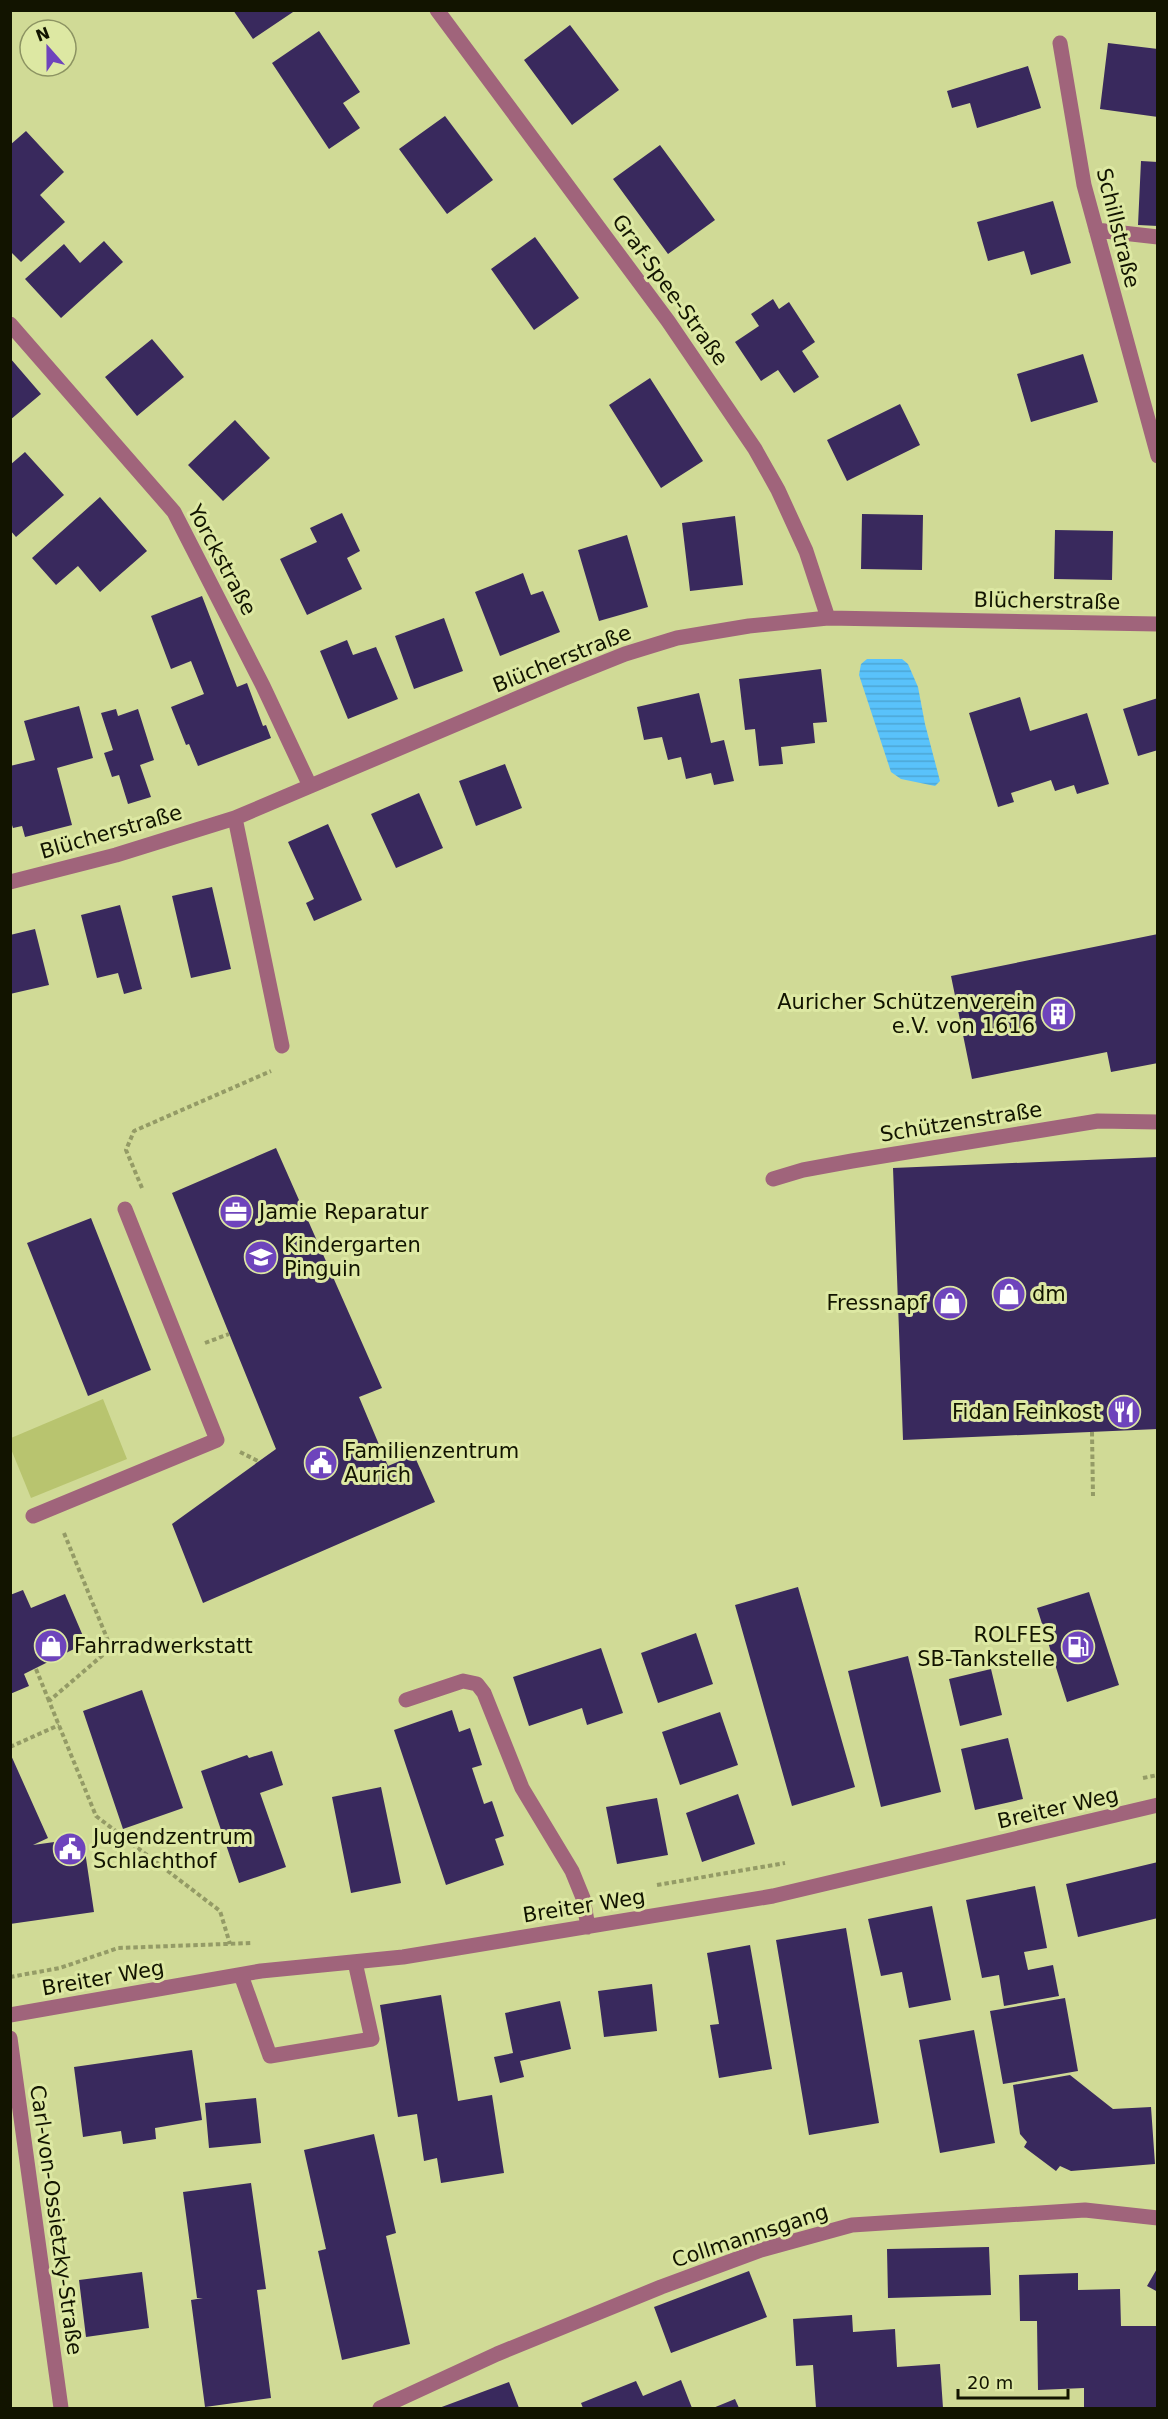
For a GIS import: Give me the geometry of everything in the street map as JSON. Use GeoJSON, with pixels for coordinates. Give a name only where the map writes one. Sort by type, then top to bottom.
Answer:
{"type":"FeatureCollection","features":[{"type":"Feature","properties":{"kind":"street","name":"Graf-Spee-Straße"},"geometry":{"type":"LineString","coordinates":[[437,10],[668,321],[739,425],[778,490],[791,517],[806,551],[828,618]]}},
{"type":"Feature","properties":{"kind":"street","name":"Schillstraße"},"geometry":{"type":"LineString","coordinates":[[1060,43],[1084,185],[1158,456]]}},
{"type":"Feature","properties":{"kind":"street"},"geometry":{"type":"LineString","coordinates":[[1096,230],[1158,237]]}},
{"type":"Feature","properties":{"kind":"street","name":"Yorckstraße"},"geometry":{"type":"LineString","coordinates":[[10,324],[174,512],[263,686],[310,786]]}},
{"type":"Feature","properties":{"kind":"street","name":"Blücherstraße"},"geometry":{"type":"LineString","coordinates":[[10,882],[116,855],[235,818],[625,654],[677,638],[749,626],[828,618],[1158,624]]}},
{"type":"Feature","properties":{"kind":"street"},"geometry":{"type":"LineString","coordinates":[[235,818],[282,1046]]}},
{"type":"Feature","properties":{"kind":"street","name":"Schützenstraße"},"geometry":{"type":"LineString","coordinates":[[773,1179],[803,1170],[852,1161],[1098,1120],[1158,1122]]}},
{"type":"Feature","properties":{"kind":"street"},"geometry":{"type":"LineString","coordinates":[[33,1516],[217,1440],[125,1209]]}},
{"type":"Feature","properties":{"kind":"street"},"geometry":{"type":"LineString","coordinates":[[406,1700],[463,1681],[477,1684],[484,1692],[522,1788],[572,1871],[583,1898],[588,1927]]}},
{"type":"Feature","properties":{"kind":"street","name":"Breiter Weg"},"geometry":{"type":"LineString","coordinates":[[10,2016],[241,1975],[403,1957],[773,1896],[1158,1806]]}},
{"type":"Feature","properties":{"kind":"street"},"geometry":{"type":"LineString","coordinates":[[241,1975],[270,2056],[372,2039],[355,1962]]}},
{"type":"Feature","properties":{"kind":"street","name":"Carl-von-Ossietzky-Straße"},"geometry":{"type":"LineString","coordinates":[[10,2038],[61,2409]]}},
{"type":"Feature","properties":{"kind":"street","name":"Collmannsgang"},"geometry":{"type":"LineString","coordinates":[[380,2409],[496,2354],[672,2283],[761,2250],[852,2225],[1085,2210],[1158,2218]]}},
{"type":"Feature","properties":{"kind":"path"},"geometry":{"type":"LineString","coordinates":[[125,1209],[143,1188],[126,1150],[134,1131],[288,1064],[282,1046]]}},
{"type":"Feature","properties":{"kind":"path"},"geometry":{"type":"LineString","coordinates":[[1092,1432],[1094,1496]]}},
{"type":"Feature","properties":{"kind":"path"},"geometry":{"type":"LineString","coordinates":[[49,1701],[111,1648],[54,1508]]}},
{"type":"Feature","properties":{"kind":"path"},"geometry":{"type":"LineString","coordinates":[[36,1669],[96,1816],[220,1911],[230,1944]]}},
{"type":"Feature","properties":{"kind":"path"},"geometry":{"type":"LineString","coordinates":[[10,1747],[58,1725]]}},
{"type":"Feature","properties":{"kind":"green space"},"geometry":{"type":"Polygon","coordinates":[[[103,1399],[127,1459],[31,1498],[11,1449],[11,1438],[103,1399]]]}},
{"type":"Feature","properties":{"kind":"water"},"geometry":{"type":"Polygon","coordinates":[[[867,659],[902,659],[908,664],[918,687],[940,781],[935,786],[901,779],[891,772],[859,675],[861,664],[867,659]]]}},
{"type":"Feature","properties":{"kind":"building"},"geometry":{"type":"Polygon","coordinates":[[[233,10],[296,10],[253,39],[233,10]]]}},
{"type":"Feature","properties":{"kind":"building"},"geometry":{"type":"Polygon","coordinates":[[[570,25],[619,90],[572,125],[524,60],[570,25]]]}},
{"type":"Feature","properties":{"kind":"building"},"geometry":{"type":"Polygon","coordinates":[[[319,31],[360,92],[343,103],[360,128],[329,149],[272,63],[319,31]]]}},
{"type":"Feature","properties":{"kind":"building"},"geometry":{"type":"Polygon","coordinates":[[[1108,43],[1158,49],[1158,117],[1100,109],[1108,43]]]}},
{"type":"Feature","properties":{"kind":"building"},"geometry":{"type":"Polygon","coordinates":[[[1028,66],[1041,108],[977,128],[970,103],[952,108],[947,91],[1028,66]]]}},
{"type":"Feature","properties":{"kind":"building"},"geometry":{"type":"Polygon","coordinates":[[[445,116],[493,180],[447,214],[399,149],[445,116]]]}},
{"type":"Feature","properties":{"kind":"building"},"geometry":{"type":"Polygon","coordinates":[[[26,131],[64,172],[40,195],[65,222],[21,262],[10,251],[10,145],[26,131]]]}},
{"type":"Feature","properties":{"kind":"building"},"geometry":{"type":"Polygon","coordinates":[[[660,145],[715,220],[668,254],[613,179],[660,145]]]}},
{"type":"Feature","properties":{"kind":"building"},"geometry":{"type":"Polygon","coordinates":[[[1141,161],[1158,162],[1158,226],[1138,225],[1141,161]]]}},
{"type":"Feature","properties":{"kind":"building"},"geometry":{"type":"Polygon","coordinates":[[[1053,201],[1071,263],[1031,275],[1024,251],[988,261],[977,222],[1053,201]]]}},
{"type":"Feature","properties":{"kind":"building"},"geometry":{"type":"Polygon","coordinates":[[[535,237],[579,298],[534,330],[491,269],[535,237]]]}},
{"type":"Feature","properties":{"kind":"building"},"geometry":{"type":"Polygon","coordinates":[[[104,241],[123,262],[61,318],[25,279],[64,244],[80,263],[104,241]]]}},
{"type":"Feature","properties":{"kind":"building"},"geometry":{"type":"Polygon","coordinates":[[[773,299],[779,309],[789,302],[815,342],[802,351],[819,377],[794,393],[778,370],[761,381],[735,342],[759,326],[751,314],[773,299]]]}},
{"type":"Feature","properties":{"kind":"building"},"geometry":{"type":"Polygon","coordinates":[[[152,339],[184,377],[137,416],[105,377],[152,339]]]}},
{"type":"Feature","properties":{"kind":"building"},"geometry":{"type":"Polygon","coordinates":[[[1083,354],[1098,402],[1031,422],[1017,374],[1083,354]]]}},
{"type":"Feature","properties":{"kind":"building"},"geometry":{"type":"Polygon","coordinates":[[[10,358],[41,394],[10,420],[10,358]]]}},
{"type":"Feature","properties":{"kind":"building"},"geometry":{"type":"Polygon","coordinates":[[[650,378],[703,461],[661,488],[609,405],[650,378]]]}},
{"type":"Feature","properties":{"kind":"building"},"geometry":{"type":"Polygon","coordinates":[[[900,404],[920,445],[847,481],[827,440],[900,404]]]}},
{"type":"Feature","properties":{"kind":"building"},"geometry":{"type":"Polygon","coordinates":[[[235,420],[270,458],[223,501],[188,465],[235,420]]]}},
{"type":"Feature","properties":{"kind":"building"},"geometry":{"type":"Polygon","coordinates":[[[25,452],[64,495],[16,537],[10,530],[10,465],[25,452]]]}},
{"type":"Feature","properties":{"kind":"building"},"geometry":{"type":"Polygon","coordinates":[[[100,497],[147,551],[100,592],[78,566],[56,585],[32,558],[100,497]]]}},
{"type":"Feature","properties":{"kind":"building"},"geometry":{"type":"Polygon","coordinates":[[[342,513],[360,551],[347,558],[362,589],[307,615],[280,559],[317,542],[310,528],[342,513]]]}},
{"type":"Feature","properties":{"kind":"building"},"geometry":{"type":"Polygon","coordinates":[[[862,514],[923,515],[922,570],[861,569],[862,514]]]}},
{"type":"Feature","properties":{"kind":"building"},"geometry":{"type":"Polygon","coordinates":[[[735,516],[743,585],[690,591],[682,523],[735,516]]]}},
{"type":"Feature","properties":{"kind":"building"},"geometry":{"type":"Polygon","coordinates":[[[1055,530],[1113,531],[1112,580],[1054,579],[1055,530]]]}},
{"type":"Feature","properties":{"kind":"building"},"geometry":{"type":"Polygon","coordinates":[[[627,535],[648,607],[599,621],[578,550],[627,535]]]}},
{"type":"Feature","properties":{"kind":"building"},"geometry":{"type":"Polygon","coordinates":[[[523,573],[531,595],[543,591],[560,632],[500,656],[475,592],[523,573]]]}},
{"type":"Feature","properties":{"kind":"building"},"geometry":{"type":"Polygon","coordinates":[[[202,596],[237,687],[247,683],[263,726],[266,725],[271,738],[198,766],[189,744],[186,745],[171,707],[204,694],[191,661],[171,669],[151,616],[202,596]]]}},
{"type":"Feature","properties":{"kind":"building"},"geometry":{"type":"Polygon","coordinates":[[[444,618],[463,671],[414,689],[395,636],[444,618]]]}},
{"type":"Feature","properties":{"kind":"building"},"geometry":{"type":"Polygon","coordinates":[[[347,640],[353,655],[376,647],[398,699],[348,719],[320,651],[347,640]]]}},
{"type":"Feature","properties":{"kind":"building"},"geometry":{"type":"Polygon","coordinates":[[[821,669],[827,722],[813,723],[815,743],[781,747],[783,764],[759,766],[755,729],[745,730],[739,679],[821,669]]]}},
{"type":"Feature","properties":{"kind":"building"},"geometry":{"type":"Polygon","coordinates":[[[699,693],[711,743],[724,740],[734,781],[714,785],[711,773],[686,779],[681,757],[668,760],[662,737],[644,740],[637,707],[699,693]]]}},
{"type":"Feature","properties":{"kind":"building"},"geometry":{"type":"Polygon","coordinates":[[[1020,697],[1030,731],[1087,713],[1109,784],[1077,794],[1074,785],[1055,791],[1051,780],[1011,793],[1014,802],[998,807],[969,713],[1020,697]]]}},
{"type":"Feature","properties":{"kind":"building"},"geometry":{"type":"Polygon","coordinates":[[[1158,698],[1158,750],[1138,756],[1123,709],[1158,698]]]}},
{"type":"Feature","properties":{"kind":"building"},"geometry":{"type":"Polygon","coordinates":[[[79,706],[93,758],[57,768],[72,825],[25,837],[22,826],[13,828],[10,819],[10,766],[35,760],[24,721],[79,706]]]}},
{"type":"Feature","properties":{"kind":"building"},"geometry":{"type":"Polygon","coordinates":[[[116,709],[118,716],[138,709],[154,760],[140,765],[151,797],[128,804],[119,775],[112,777],[104,753],[113,750],[101,713],[116,709]]]}},
{"type":"Feature","properties":{"kind":"building"},"geometry":{"type":"Polygon","coordinates":[[[505,764],[522,808],[476,826],[459,781],[505,764]]]}},
{"type":"Feature","properties":{"kind":"building"},"geometry":{"type":"Polygon","coordinates":[[[419,793],[443,848],[396,868],[371,814],[419,793]]]}},
{"type":"Feature","properties":{"kind":"building"},"geometry":{"type":"Polygon","coordinates":[[[328,824],[362,900],[314,921],[306,903],[314,899],[288,842],[328,824]]]}},
{"type":"Feature","properties":{"kind":"building"},"geometry":{"type":"Polygon","coordinates":[[[212,887],[231,969],[191,978],[172,896],[212,887]]]}},
{"type":"Feature","properties":{"kind":"building"},"geometry":{"type":"Polygon","coordinates":[[[120,905],[142,989],[124,994],[118,973],[97,978],[81,915],[120,905]]]}},
{"type":"Feature","properties":{"kind":"building"},"geometry":{"type":"Polygon","coordinates":[[[35,929],[49,985],[10,994],[10,935],[35,929]]]}},
{"type":"Feature","properties":{"kind":"building","name":"Auricher Schützenverein e.V. von 1616"},"geometry":{"type":"Polygon","coordinates":[[[1158,934],[1158,1063],[1111,1072],[1107,1052],[972,1079],[951,976],[1158,934]]]}},
{"type":"Feature","properties":{"kind":"building","name":"Familienzentrum Aurich"},"geometry":{"type":"Polygon","coordinates":[[[276,1148],[382,1388],[359,1397],[388,1466],[414,1455],[435,1502],[203,1603],[172,1524],[276,1449],[172,1193],[276,1148]]]}},
{"type":"Feature","properties":{"kind":"building"},"geometry":{"type":"Polygon","coordinates":[[[1158,1157],[1158,1429],[903,1440],[893,1168],[1158,1157]]]}},
{"type":"Feature","properties":{"kind":"building"},"geometry":{"type":"Polygon","coordinates":[[[91,1218],[151,1370],[88,1396],[27,1243],[91,1218]]]}},
{"type":"Feature","properties":{"kind":"building"},"geometry":{"type":"Polygon","coordinates":[[[798,1587],[855,1787],[792,1806],[735,1605],[798,1587]]]}},
{"type":"Feature","properties":{"kind":"building"},"geometry":{"type":"Polygon","coordinates":[[[23,1590],[31,1608],[65,1594],[86,1643],[24,1674],[29,1686],[10,1694],[10,1595],[23,1590]]]}},
{"type":"Feature","properties":{"kind":"building","name":"ROLFES SB-Tankstelle"},"geometry":{"type":"Polygon","coordinates":[[[1089,1592],[1119,1685],[1067,1702],[1037,1608],[1089,1592]]]}},
{"type":"Feature","properties":{"kind":"building"},"geometry":{"type":"Polygon","coordinates":[[[696,1633],[713,1684],[658,1703],[641,1653],[696,1633]]]}},
{"type":"Feature","properties":{"kind":"building"},"geometry":{"type":"Polygon","coordinates":[[[601,1648],[623,1713],[587,1725],[582,1708],[529,1726],[513,1677],[601,1648]]]}},
{"type":"Feature","properties":{"kind":"building"},"geometry":{"type":"Polygon","coordinates":[[[908,1656],[941,1792],[881,1807],[848,1671],[908,1656]]]}},
{"type":"Feature","properties":{"kind":"building"},"geometry":{"type":"Polygon","coordinates":[[[991,1669],[1002,1715],[960,1726],[949,1679],[991,1669]]]}},
{"type":"Feature","properties":{"kind":"building"},"geometry":{"type":"Polygon","coordinates":[[[142,1690],[183,1808],[123,1829],[83,1711],[142,1690]]]}},
{"type":"Feature","properties":{"kind":"building"},"geometry":{"type":"Polygon","coordinates":[[[452,1710],[459,1732],[470,1728],[482,1765],[472,1768],[484,1804],[492,1801],[504,1836],[495,1839],[504,1865],[446,1885],[394,1730],[452,1710]]]}},
{"type":"Feature","properties":{"kind":"building"},"geometry":{"type":"Polygon","coordinates":[[[720,1712],[738,1765],[680,1785],[662,1732],[720,1712]]]}},
{"type":"Feature","properties":{"kind":"building"},"geometry":{"type":"Polygon","coordinates":[[[1008,1738],[1023,1799],[975,1810],[961,1749],[1008,1738]]]}},
{"type":"Feature","properties":{"kind":"building"},"geometry":{"type":"Polygon","coordinates":[[[272,1751],[283,1785],[260,1793],[286,1867],[239,1883],[201,1771],[247,1755],[249,1758],[272,1751]]]}},
{"type":"Feature","properties":{"kind":"building"},"geometry":{"type":"Polygon","coordinates":[[[10,1753],[48,1838],[33,1845],[83,1838],[94,1912],[10,1924],[10,1753]]]}},
{"type":"Feature","properties":{"kind":"building"},"geometry":{"type":"Polygon","coordinates":[[[381,1787],[401,1883],[351,1893],[332,1797],[381,1787]]]}},
{"type":"Feature","properties":{"kind":"building"},"geometry":{"type":"Polygon","coordinates":[[[738,1794],[755,1844],[702,1862],[686,1813],[738,1794]]]}},
{"type":"Feature","properties":{"kind":"building"},"geometry":{"type":"Polygon","coordinates":[[[657,1798],[668,1855],[617,1864],[606,1807],[657,1798]]]}},
{"type":"Feature","properties":{"kind":"building"},"geometry":{"type":"Polygon","coordinates":[[[1158,1862],[1158,1918],[1078,1937],[1066,1884],[1158,1862]]]}},
{"type":"Feature","properties":{"kind":"building"},"geometry":{"type":"Polygon","coordinates":[[[1035,1886],[1047,1948],[1024,1952],[1028,1970],[1053,1965],[1059,1996],[1004,2006],[999,1975],[982,1978],[966,1900],[1035,1886]]]}},
{"type":"Feature","properties":{"kind":"building"},"geometry":{"type":"Polygon","coordinates":[[[932,1906],[951,2000],[909,2008],[902,1972],[881,1976],[868,1919],[932,1906]]]}},
{"type":"Feature","properties":{"kind":"building"},"geometry":{"type":"Polygon","coordinates":[[[846,1928],[879,2123],[809,2135],[776,1940],[846,1928]]]}},
{"type":"Feature","properties":{"kind":"building"},"geometry":{"type":"Polygon","coordinates":[[[750,1945],[772,2069],[719,2078],[710,2025],[719,2024],[707,1953],[750,1945]]]}},
{"type":"Feature","properties":{"kind":"building"},"geometry":{"type":"Polygon","coordinates":[[[652,1984],[657,2031],[604,2037],[598,1991],[652,1984]]]}},
{"type":"Feature","properties":{"kind":"building"},"geometry":{"type":"Polygon","coordinates":[[[441,1995],[458,2101],[492,2095],[504,2173],[441,2183],[437,2158],[424,2161],[417,2114],[398,2117],[380,2005],[441,1995]]]}},
{"type":"Feature","properties":{"kind":"building"},"geometry":{"type":"Polygon","coordinates":[[[1065,1998],[1078,2071],[1003,2084],[990,2011],[1065,1998]]]}},
{"type":"Feature","properties":{"kind":"building"},"geometry":{"type":"Polygon","coordinates":[[[560,2001],[571,2049],[520,2061],[524,2077],[500,2083],[494,2057],[513,2053],[505,2013],[560,2001]]]}},
{"type":"Feature","properties":{"kind":"building"},"geometry":{"type":"Polygon","coordinates":[[[974,2030],[995,2143],[940,2153],[919,2040],[974,2030]]]}},
{"type":"Feature","properties":{"kind":"building"},"geometry":{"type":"Polygon","coordinates":[[[192,2050],[202,2120],[155,2128],[156,2139],[123,2144],[121,2131],[83,2137],[74,2067],[192,2050]]]}},
{"type":"Feature","properties":{"kind":"building"},"geometry":{"type":"Polygon","coordinates":[[[1070,2075],[1113,2109],[1151,2107],[1155,2164],[1071,2171],[1060,2166],[1056,2171],[1024,2147],[1027,2142],[1020,2134],[1013,2085],[1070,2075]]]}},
{"type":"Feature","properties":{"kind":"building"},"geometry":{"type":"Polygon","coordinates":[[[256,2098],[261,2143],[209,2148],[205,2103],[256,2098]]]}},
{"type":"Feature","properties":{"kind":"building"},"geometry":{"type":"Polygon","coordinates":[[[374,2134],[396,2233],[386,2236],[410,2344],[342,2360],[318,2251],[326,2249],[304,2150],[374,2134]]]}},
{"type":"Feature","properties":{"kind":"building"},"geometry":{"type":"Polygon","coordinates":[[[251,2183],[266,2289],[257,2290],[271,2398],[205,2407],[191,2300],[203,2298],[197,2298],[183,2192],[251,2183]]]}},
{"type":"Feature","properties":{"kind":"building"},"geometry":{"type":"Polygon","coordinates":[[[989,2247],[991,2295],[888,2298],[887,2249],[989,2247]]]}},
{"type":"Feature","properties":{"kind":"building"},"geometry":{"type":"Polygon","coordinates":[[[1158,2267],[1158,2292],[1147,2286],[1158,2267]]]}},
{"type":"Feature","properties":{"kind":"building"},"geometry":{"type":"Polygon","coordinates":[[[749,2271],[767,2317],[671,2353],[654,2307],[749,2271]]]}},
{"type":"Feature","properties":{"kind":"building"},"geometry":{"type":"Polygon","coordinates":[[[142,2272],[149,2328],[86,2337],[79,2280],[142,2272]]]}},
{"type":"Feature","properties":{"kind":"building"},"geometry":{"type":"Polygon","coordinates":[[[1078,2273],[1078,2290],[1120,2289],[1121,2326],[1158,2326],[1158,2408],[1084,2408],[1084,2388],[1038,2390],[1037,2321],[1020,2321],[1019,2275],[1078,2273]]]}},
{"type":"Feature","properties":{"kind":"building"},"geometry":{"type":"Polygon","coordinates":[[[852,2315],[853,2332],[895,2329],[897,2367],[940,2364],[943,2408],[816,2408],[813,2365],[796,2366],[793,2319],[852,2315]]]}},
{"type":"Feature","properties":{"kind":"building"},"geometry":{"type":"Polygon","coordinates":[[[681,2380],[692,2408],[583,2408],[581,2403],[636,2381],[643,2396],[681,2380]]]}},
{"type":"Feature","properties":{"kind":"building"},"geometry":{"type":"Polygon","coordinates":[[[509,2382],[519,2408],[439,2408],[509,2382]]]}},
{"type":"Feature","properties":{"kind":"building"},"geometry":{"type":"Polygon","coordinates":[[[735,2399],[739,2408],[713,2408],[735,2399]]]}},
{"type":"Feature","properties":{"kind":"place","name":"Auricher Schützenverein e.V. von 1616"},"geometry":{"type":"Point","coordinates":[1058,1014]}},
{"type":"Feature","properties":{"kind":"place","name":"Jamie Reparatur"},"geometry":{"type":"Point","coordinates":[236,1212]}},
{"type":"Feature","properties":{"kind":"place","name":"Kindergarten Pinguin"},"geometry":{"type":"Point","coordinates":[261,1257]}},
{"type":"Feature","properties":{"kind":"place","name":"dm"},"geometry":{"type":"Point","coordinates":[1009,1294]}},
{"type":"Feature","properties":{"kind":"place","name":"Fressnapf"},"geometry":{"type":"Point","coordinates":[950,1303]}},
{"type":"Feature","properties":{"kind":"place","name":"Fidan Feinkost"},"geometry":{"type":"Point","coordinates":[1124,1412]}},
{"type":"Feature","properties":{"kind":"place","name":"Familienzentrum Aurich"},"geometry":{"type":"Point","coordinates":[321,1463]}},
{"type":"Feature","properties":{"kind":"place","name":"Fahrradwerkstatt"},"geometry":{"type":"Point","coordinates":[51,1646]}},
{"type":"Feature","properties":{"kind":"place","name":"ROLFES SB-Tankstelle"},"geometry":{"type":"Point","coordinates":[1078,1647]}},
{"type":"Feature","properties":{"kind":"place","name":"Jugendzentrum Schlachthof"},"geometry":{"type":"Point","coordinates":[70,1849]}}]}
